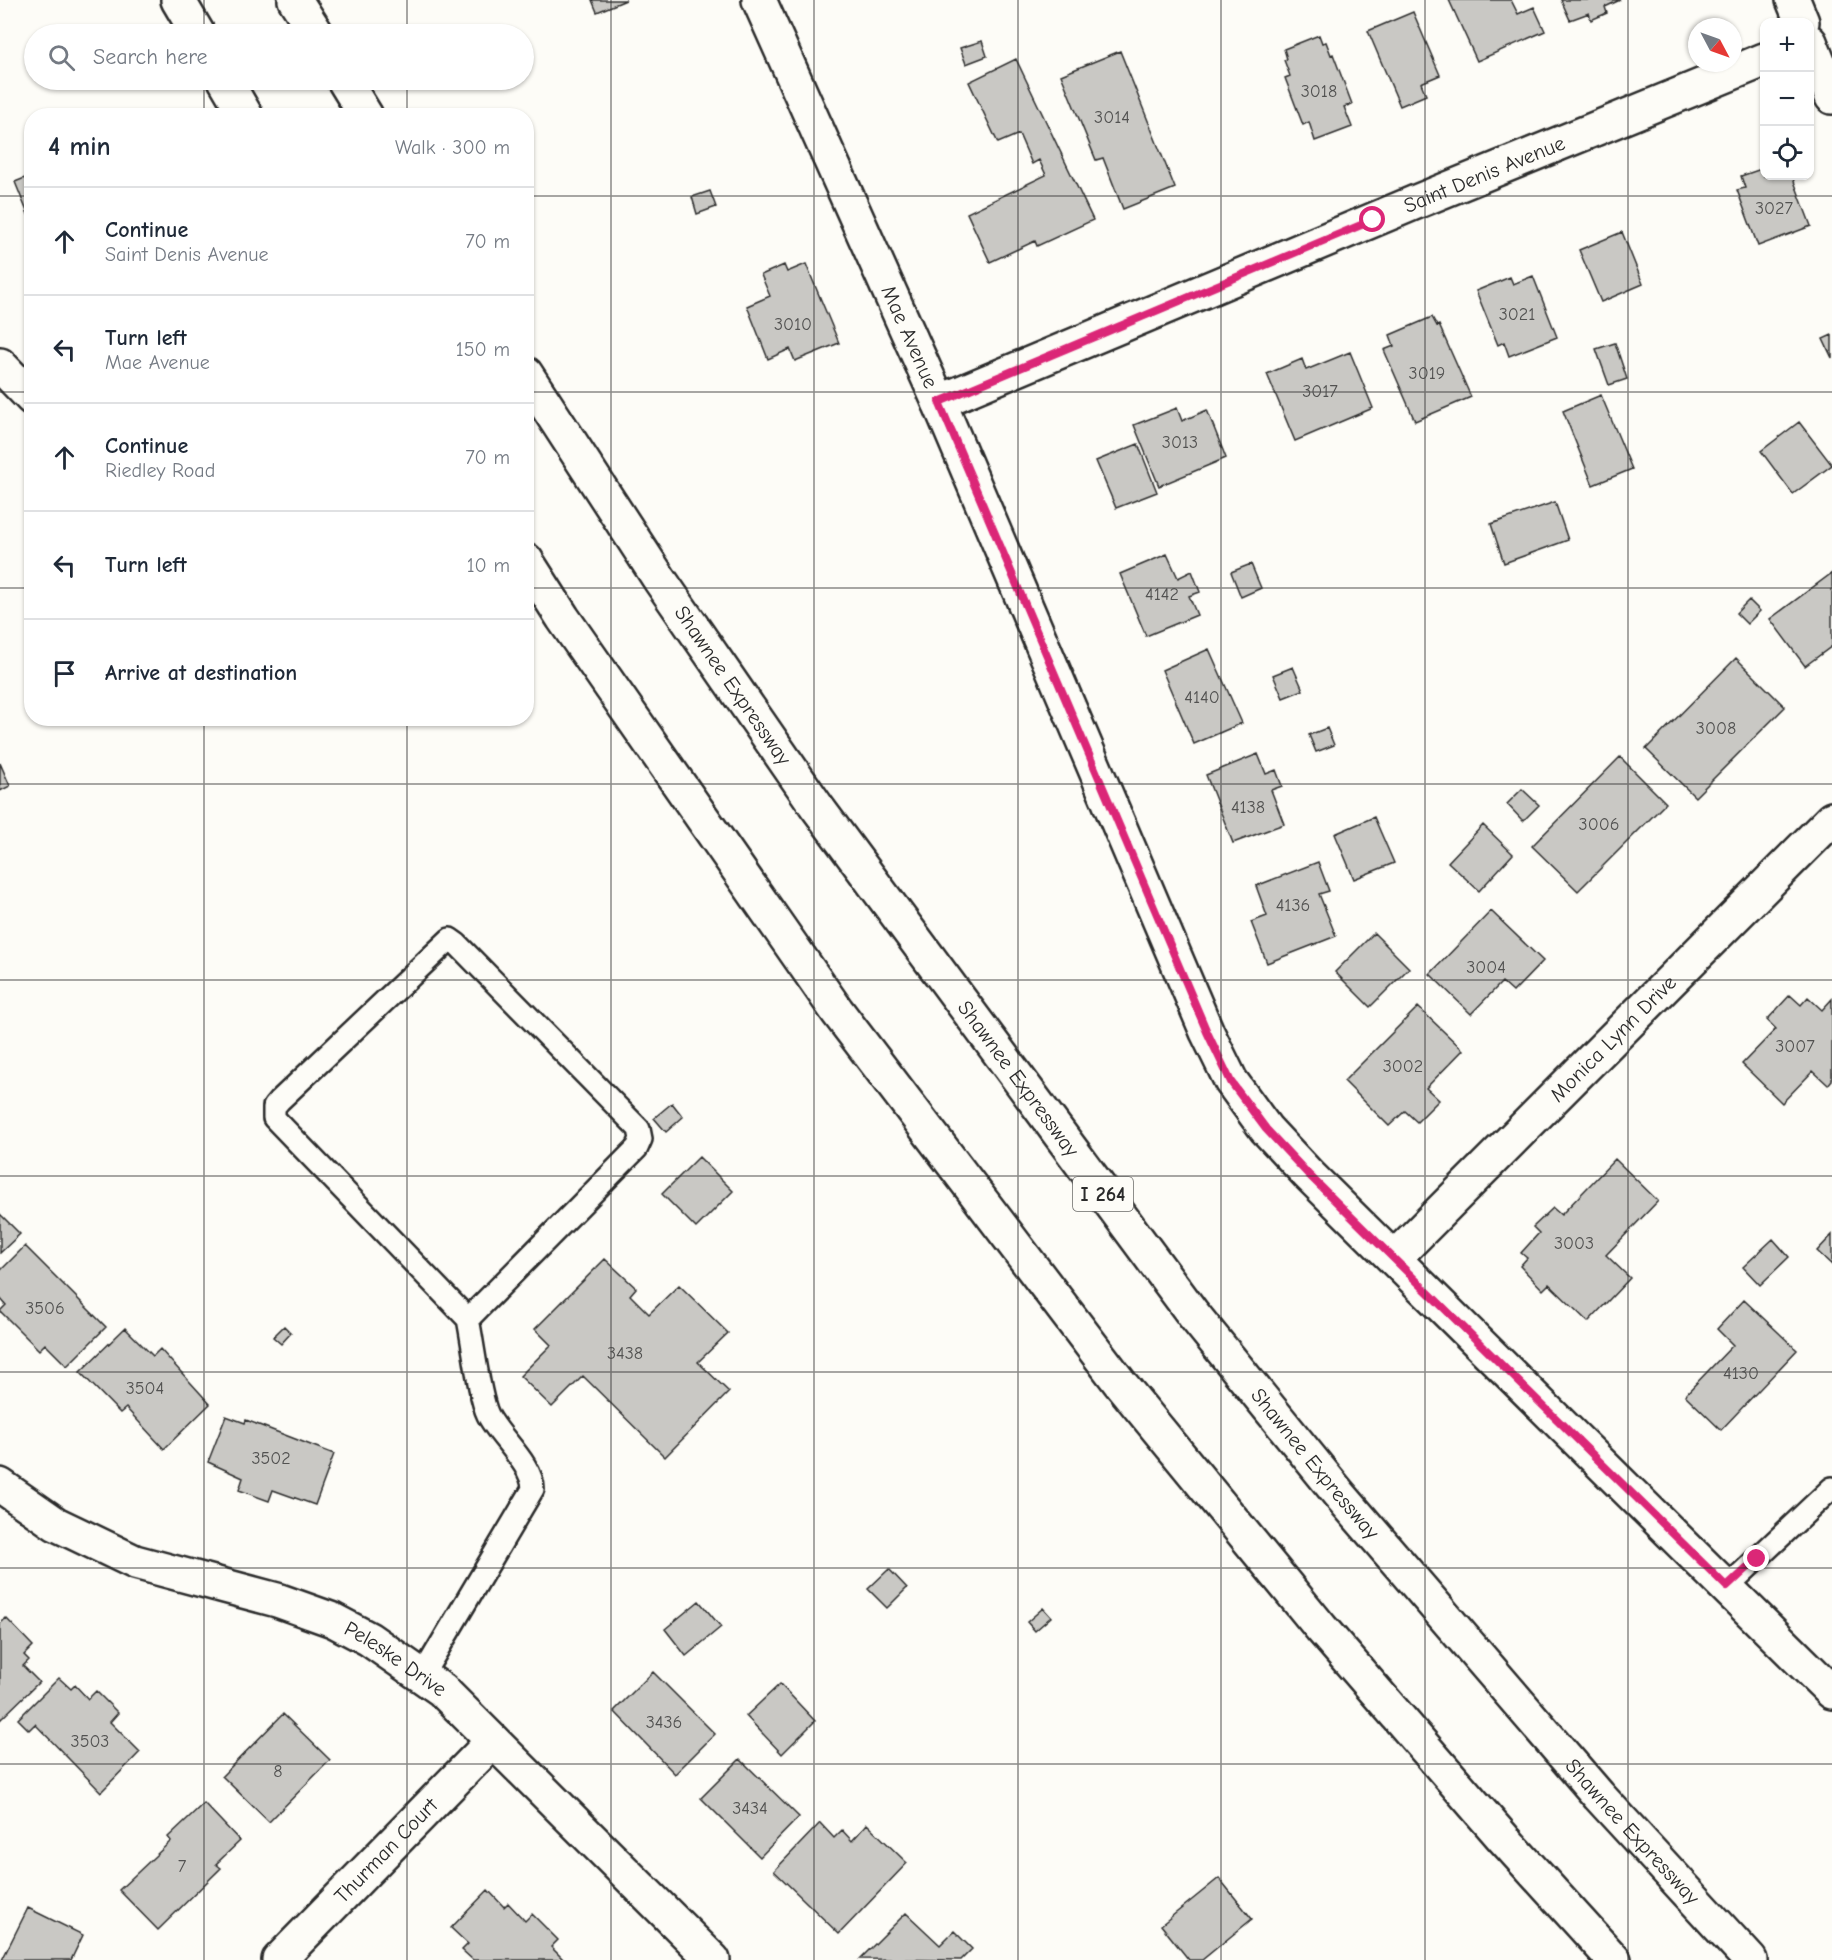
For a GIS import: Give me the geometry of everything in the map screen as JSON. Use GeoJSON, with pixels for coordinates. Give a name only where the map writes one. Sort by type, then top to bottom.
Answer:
{"type":"FeatureCollection","features":[{"type":"Feature","properties":{"kind":"main road"},"geometry":{"type":"LineString","coordinates":[[178,0],[192,24]]}},
{"type":"Feature","properties":{"kind":"main road"},"geometry":{"type":"LineString","coordinates":[[296,0],[310,24]]}},
{"type":"Feature","properties":{"kind":"main road","name":"Mae Avenue"},"geometry":{"type":"LineString","coordinates":[[759,0],[939,402],[1231,1082],[1266,1129],[1394,1258],[1727,1587],[1828,1680]]}},
{"type":"Feature","properties":{"kind":"main road"},"geometry":{"type":"LineString","coordinates":[[1793,0],[1800,18]]}},
{"type":"Feature","properties":{"kind":"main road"},"geometry":{"type":"LineString","coordinates":[[1814,40],[1832,34]]}},
{"type":"Feature","properties":{"kind":"main road"},"geometry":{"type":"LineString","coordinates":[[1814,54],[1832,97]]}},
{"type":"Feature","properties":{"kind":"main road","name":"Saint Denis Avenue"},"geometry":{"type":"LineString","coordinates":[[939,402],[1416,202],[1760,62]]}},
{"type":"Feature","properties":{"kind":"main road"},"geometry":{"type":"LineString","coordinates":[[231,90],[241,108]]}},
{"type":"Feature","properties":{"kind":"main road"},"geometry":{"type":"LineString","coordinates":[[350,90],[361,108]]}},
{"type":"Feature","properties":{"kind":"main road"},"geometry":{"type":"LineString","coordinates":[[0,365],[24,390]]}},
{"type":"Feature","properties":{"kind":"main road","name":"Shawnee Expressway"},"geometry":{"type":"LineString","coordinates":[[534,386],[660,580],[817,807],[1193,1314],[1339,1494],[1591,1787],[1750,1960]]}},
{"type":"Feature","properties":{"kind":"main road"},"geometry":{"type":"LineString","coordinates":[[534,572],[837,1011],[1120,1383],[1321,1628],[1504,1839],[1614,1960]]}},
{"type":"Feature","properties":{"kind":"main road","name":"Monica Lynn Drive"},"geometry":{"type":"LineString","coordinates":[[1394,1258],[1832,819]]}},
{"type":"Feature","properties":{"kind":"main road","name":"Peleske Drive"},"geometry":{"type":"LineString","coordinates":[[0,1485],[56,1524],[135,1562],[277,1600],[333,1620],[369,1639],[442,1690],[713,1960]]}},
{"type":"Feature","properties":{"kind":"main road","name":"Thurman Court"},"geometry":{"type":"LineString","coordinates":[[279,1960],[493,1741]]}},
{"type":"Feature","properties":{"kind":"lane"},"geometry":{"type":"LineString","coordinates":[[422,1676],[533,1489],[533,1482],[526,1468],[487,1413],[468,1319],[274,1118],[274,1107],[450,939],[458,944],[639,1129],[641,1139],[637,1148],[468,1319]]}},
{"type":"Feature","properties":{"kind":"lane"},"geometry":{"type":"LineString","coordinates":[[1727,1587],[1832,1488]]}},
{"type":"Feature","properties":{"kind":"building"},"geometry":{"type":"Polygon","coordinates":[[[592,0],[626,0],[597,12],[592,0]]]}},
{"type":"Feature","properties":{"kind":"building"},"geometry":{"type":"Polygon","coordinates":[[[1449,0],[1511,0],[1518,14],[1534,7],[1545,31],[1477,61],[1449,0]]]}},
{"type":"Feature","properties":{"kind":"building"},"geometry":{"type":"Polygon","coordinates":[[[1561,0],[1620,0],[1605,7],[1607,13],[1591,20],[1589,13],[1570,20],[1561,0]]]}},
{"type":"Feature","properties":{"kind":"building"},"geometry":{"type":"Polygon","coordinates":[[[1413,12],[1440,75],[1421,83],[1426,95],[1400,106],[1368,31],[1413,12]]]}},
{"type":"Feature","properties":{"kind":"building"},"geometry":{"type":"Polygon","coordinates":[[[1319,35],[1322,43],[1326,42],[1331,55],[1333,54],[1352,104],[1344,107],[1352,127],[1315,141],[1309,122],[1303,125],[1285,78],[1290,76],[1284,60],[1287,59],[1284,49],[1319,35]]]}},
{"type":"Feature","properties":{"kind":"building"},"geometry":{"type":"Polygon","coordinates":[[[982,41],[987,56],[966,64],[960,48],[982,41]]]}},
{"type":"Feature","properties":{"kind":"building"},"geometry":{"type":"Polygon","coordinates":[[[1120,51],[1175,188],[1123,209],[1103,158],[1096,160],[1061,75],[1120,51]]]}},
{"type":"Feature","properties":{"kind":"building"},"geometry":{"type":"Polygon","coordinates":[[[1016,59],[1093,220],[1037,246],[1035,241],[990,262],[967,213],[1046,175],[1039,160],[1032,164],[1019,134],[998,143],[969,82],[1016,59]]]}},
{"type":"Feature","properties":{"kind":"building"},"geometry":{"type":"Polygon","coordinates":[[[1760,169],[1760,180],[1794,180],[1811,226],[1758,246],[1737,190],[1745,188],[1741,176],[1760,169]]]}},
{"type":"Feature","properties":{"kind":"building"},"geometry":{"type":"Polygon","coordinates":[[[24,178],[24,204],[15,182],[24,178]]]}},
{"type":"Feature","properties":{"kind":"building"},"geometry":{"type":"Polygon","coordinates":[[[710,191],[716,207],[697,214],[692,197],[710,191]]]}},
{"type":"Feature","properties":{"kind":"building"},"geometry":{"type":"Polygon","coordinates":[[[1622,232],[1643,284],[1601,302],[1579,250],[1622,232]]]}},
{"type":"Feature","properties":{"kind":"building"},"geometry":{"type":"Polygon","coordinates":[[[806,264],[839,343],[795,361],[790,349],[768,359],[747,306],[770,296],[761,275],[784,265],[787,272],[806,264]]]}},
{"type":"Feature","properties":{"kind":"building"},"geometry":{"type":"Polygon","coordinates":[[[1533,276],[1557,337],[1509,356],[1504,342],[1498,345],[1476,291],[1510,277],[1513,284],[1533,276]]]}},
{"type":"Feature","properties":{"kind":"building"},"geometry":{"type":"Polygon","coordinates":[[[1432,317],[1437,326],[1439,325],[1471,397],[1415,421],[1384,350],[1394,346],[1390,335],[1432,317]]]}},
{"type":"Feature","properties":{"kind":"building"},"geometry":{"type":"Polygon","coordinates":[[[1832,335],[1832,358],[1823,339],[1832,335]]]}},
{"type":"Feature","properties":{"kind":"building"},"geometry":{"type":"Polygon","coordinates":[[[1615,343],[1627,379],[1609,385],[1596,349],[1615,343]]]}},
{"type":"Feature","properties":{"kind":"building"},"geometry":{"type":"Polygon","coordinates":[[[1350,352],[1373,408],[1295,441],[1267,374],[1302,359],[1306,370],[1350,352]]]}},
{"type":"Feature","properties":{"kind":"building"},"geometry":{"type":"Polygon","coordinates":[[[1601,395],[1632,469],[1593,485],[1563,411],[1601,395]]]}},
{"type":"Feature","properties":{"kind":"building"},"geometry":{"type":"Polygon","coordinates":[[[1177,408],[1182,421],[1207,410],[1226,458],[1159,486],[1134,425],[1177,408]]]}},
{"type":"Feature","properties":{"kind":"building"},"geometry":{"type":"Polygon","coordinates":[[[1799,422],[1832,465],[1793,494],[1761,451],[1799,422]]]}},
{"type":"Feature","properties":{"kind":"building"},"geometry":{"type":"Polygon","coordinates":[[[1138,444],[1157,492],[1116,508],[1096,461],[1138,444]]]}},
{"type":"Feature","properties":{"kind":"building"},"geometry":{"type":"Polygon","coordinates":[[[1555,502],[1568,540],[1504,563],[1491,524],[1555,502]]]}},
{"type":"Feature","properties":{"kind":"building"},"geometry":{"type":"Polygon","coordinates":[[[1167,554],[1178,578],[1192,571],[1200,592],[1189,596],[1197,615],[1146,636],[1120,574],[1167,554]]]}},
{"type":"Feature","properties":{"kind":"building"},"geometry":{"type":"Polygon","coordinates":[[[1251,564],[1261,588],[1241,597],[1231,572],[1251,564]]]}},
{"type":"Feature","properties":{"kind":"building"},"geometry":{"type":"Polygon","coordinates":[[[1832,573],[1832,646],[1805,666],[1770,619],[1832,573]]]}},
{"type":"Feature","properties":{"kind":"building"},"geometry":{"type":"Polygon","coordinates":[[[1749,600],[1760,611],[1747,624],[1736,613],[1749,600]]]}},
{"type":"Feature","properties":{"kind":"building"},"geometry":{"type":"Polygon","coordinates":[[[1209,649],[1242,723],[1194,744],[1162,670],[1209,649]]]}},
{"type":"Feature","properties":{"kind":"building"},"geometry":{"type":"Polygon","coordinates":[[[1736,658],[1785,707],[1695,797],[1646,749],[1736,658]]]}},
{"type":"Feature","properties":{"kind":"building"},"geometry":{"type":"Polygon","coordinates":[[[1293,667],[1303,690],[1283,698],[1273,675],[1293,667]]]}},
{"type":"Feature","properties":{"kind":"building"},"geometry":{"type":"Polygon","coordinates":[[[1327,728],[1334,745],[1316,752],[1309,735],[1327,728]]]}},
{"type":"Feature","properties":{"kind":"building"},"geometry":{"type":"Polygon","coordinates":[[[1258,754],[1266,774],[1276,770],[1282,786],[1271,790],[1284,824],[1233,843],[1206,775],[1258,754]]]}},
{"type":"Feature","properties":{"kind":"building"},"geometry":{"type":"Polygon","coordinates":[[[1620,757],[1666,803],[1578,891],[1532,846],[1620,757]]]}},
{"type":"Feature","properties":{"kind":"building"},"geometry":{"type":"Polygon","coordinates":[[[0,763],[10,786],[0,791],[0,763]]]}},
{"type":"Feature","properties":{"kind":"building"},"geometry":{"type":"Polygon","coordinates":[[[1522,789],[1539,805],[1523,821],[1507,804],[1522,789]]]}},
{"type":"Feature","properties":{"kind":"building"},"geometry":{"type":"Polygon","coordinates":[[[1374,817],[1394,863],[1354,879],[1335,834],[1374,817]]]}},
{"type":"Feature","properties":{"kind":"building"},"geometry":{"type":"Polygon","coordinates":[[[1483,825],[1513,854],[1479,891],[1448,862],[1483,825]]]}},
{"type":"Feature","properties":{"kind":"building"},"geometry":{"type":"Polygon","coordinates":[[[1318,862],[1329,891],[1319,894],[1336,936],[1267,963],[1251,922],[1267,916],[1256,886],[1318,862]]]}},
{"type":"Feature","properties":{"kind":"building"},"geometry":{"type":"Polygon","coordinates":[[[1491,911],[1543,961],[1513,992],[1502,982],[1471,1014],[1430,974],[1491,911]]]}},
{"type":"Feature","properties":{"kind":"building"},"geometry":{"type":"Polygon","coordinates":[[[1374,933],[1409,968],[1370,1007],[1335,972],[1374,933]]]}},
{"type":"Feature","properties":{"kind":"building"},"geometry":{"type":"Polygon","coordinates":[[[1790,995],[1801,1005],[1808,997],[1822,1010],[1832,999],[1832,1080],[1828,1085],[1813,1071],[1782,1103],[1742,1064],[1776,1029],[1767,1020],[1790,995]]]}},
{"type":"Feature","properties":{"kind":"building"},"geometry":{"type":"Polygon","coordinates":[[[1418,1007],[1463,1050],[1426,1088],[1439,1100],[1417,1122],[1405,1111],[1389,1126],[1344,1081],[1418,1007]]]}},
{"type":"Feature","properties":{"kind":"building"},"geometry":{"type":"Polygon","coordinates":[[[672,1103],[683,1117],[666,1132],[654,1118],[672,1103]]]}},
{"type":"Feature","properties":{"kind":"building"},"geometry":{"type":"Polygon","coordinates":[[[699,1157],[733,1191],[696,1228],[662,1194],[699,1157]]]}},
{"type":"Feature","properties":{"kind":"building"},"geometry":{"type":"Polygon","coordinates":[[[1615,1159],[1658,1201],[1606,1255],[1630,1278],[1588,1322],[1549,1284],[1543,1290],[1520,1266],[1527,1258],[1521,1253],[1539,1233],[1533,1227],[1553,1208],[1561,1215],[1615,1159]]]}},
{"type":"Feature","properties":{"kind":"building"},"geometry":{"type":"Polygon","coordinates":[[[0,1214],[20,1234],[0,1253],[0,1214]]]}},
{"type":"Feature","properties":{"kind":"building"},"geometry":{"type":"Polygon","coordinates":[[[1832,1235],[1832,1265],[1817,1251],[1832,1235]]]}},
{"type":"Feature","properties":{"kind":"building"},"geometry":{"type":"Polygon","coordinates":[[[1773,1239],[1789,1257],[1760,1285],[1743,1267],[1773,1239]]]}},
{"type":"Feature","properties":{"kind":"building"},"geometry":{"type":"Polygon","coordinates":[[[25,1246],[106,1327],[67,1366],[45,1344],[39,1350],[0,1311],[6,1305],[0,1298],[0,1271],[25,1246]]]}},
{"type":"Feature","properties":{"kind":"building"},"geometry":{"type":"Polygon","coordinates":[[[605,1259],[636,1288],[630,1295],[649,1314],[679,1285],[728,1333],[698,1362],[729,1392],[665,1457],[583,1376],[552,1407],[520,1376],[551,1345],[535,1329],[605,1259]]]}},
{"type":"Feature","properties":{"kind":"building"},"geometry":{"type":"Polygon","coordinates":[[[1744,1300],[1797,1350],[1721,1430],[1685,1395],[1733,1345],[1717,1329],[1744,1300]]]}},
{"type":"Feature","properties":{"kind":"building"},"geometry":{"type":"Polygon","coordinates":[[[284,1326],[291,1333],[281,1344],[273,1337],[284,1326]]]}},
{"type":"Feature","properties":{"kind":"building"},"geometry":{"type":"Polygon","coordinates":[[[125,1328],[153,1356],[160,1349],[210,1404],[164,1449],[126,1408],[120,1413],[80,1372],[125,1328]]]}},
{"type":"Feature","properties":{"kind":"building"},"geometry":{"type":"Polygon","coordinates":[[[226,1416],[245,1423],[246,1420],[334,1454],[315,1505],[273,1490],[269,1501],[239,1490],[243,1478],[208,1462],[226,1416]]]}},
{"type":"Feature","properties":{"kind":"building"},"geometry":{"type":"Polygon","coordinates":[[[889,1569],[907,1588],[887,1608],[868,1589],[889,1569]]]}},
{"type":"Feature","properties":{"kind":"building"},"geometry":{"type":"Polygon","coordinates":[[[699,1601],[721,1627],[686,1656],[665,1629],[699,1601]]]}},
{"type":"Feature","properties":{"kind":"building"},"geometry":{"type":"Polygon","coordinates":[[[1043,1608],[1051,1617],[1035,1631],[1027,1622],[1043,1608]]]}},
{"type":"Feature","properties":{"kind":"building"},"geometry":{"type":"Polygon","coordinates":[[[6,1618],[33,1646],[24,1655],[29,1660],[23,1666],[39,1682],[0,1720],[0,1624],[6,1618]]]}},
{"type":"Feature","properties":{"kind":"building"},"geometry":{"type":"Polygon","coordinates":[[[653,1672],[715,1734],[675,1774],[614,1711],[653,1672]]]}},
{"type":"Feature","properties":{"kind":"building"},"geometry":{"type":"Polygon","coordinates":[[[59,1678],[71,1689],[75,1685],[88,1699],[96,1691],[118,1713],[110,1722],[140,1752],[101,1792],[35,1724],[29,1730],[18,1719],[59,1678]]]}},
{"type":"Feature","properties":{"kind":"building"},"geometry":{"type":"Polygon","coordinates":[[[780,1684],[815,1721],[782,1754],[746,1716],[780,1684]]]}},
{"type":"Feature","properties":{"kind":"building"},"geometry":{"type":"Polygon","coordinates":[[[283,1714],[330,1760],[269,1822],[222,1776],[283,1714]]]}},
{"type":"Feature","properties":{"kind":"building"},"geometry":{"type":"Polygon","coordinates":[[[740,1759],[799,1817],[760,1857],[701,1798],[740,1759]]]}},
{"type":"Feature","properties":{"kind":"building"},"geometry":{"type":"Polygon","coordinates":[[[204,1803],[240,1841],[216,1864],[221,1868],[158,1930],[119,1890],[171,1841],[168,1837],[204,1803]]]}},
{"type":"Feature","properties":{"kind":"building"},"geometry":{"type":"Polygon","coordinates":[[[820,1823],[834,1838],[842,1830],[852,1841],[867,1824],[907,1863],[839,1934],[774,1871],[820,1823]]]}},
{"type":"Feature","properties":{"kind":"building"},"geometry":{"type":"Polygon","coordinates":[[[1219,1878],[1252,1919],[1202,1960],[1189,1960],[1161,1925],[1219,1878]]]}},
{"type":"Feature","properties":{"kind":"building"},"geometry":{"type":"Polygon","coordinates":[[[488,1890],[504,1907],[508,1903],[525,1921],[532,1914],[558,1940],[551,1947],[564,1960],[473,1960],[462,1950],[468,1944],[451,1928],[488,1890]]]}},
{"type":"Feature","properties":{"kind":"building"},"geometry":{"type":"Polygon","coordinates":[[[28,1908],[83,1935],[71,1960],[2,1960],[28,1908]]]}},
{"type":"Feature","properties":{"kind":"building"},"geometry":{"type":"Polygon","coordinates":[[[906,1913],[940,1945],[954,1931],[972,1949],[961,1960],[860,1959],[906,1913]]]}},
{"type":"Feature","properties":{"kind":"route"},"geometry":{"type":"LineString","coordinates":[[1373,220],[939,402],[1207,1032],[1231,1082],[1266,1129],[1308,1174],[1727,1587],[1757,1559]]}}]}
